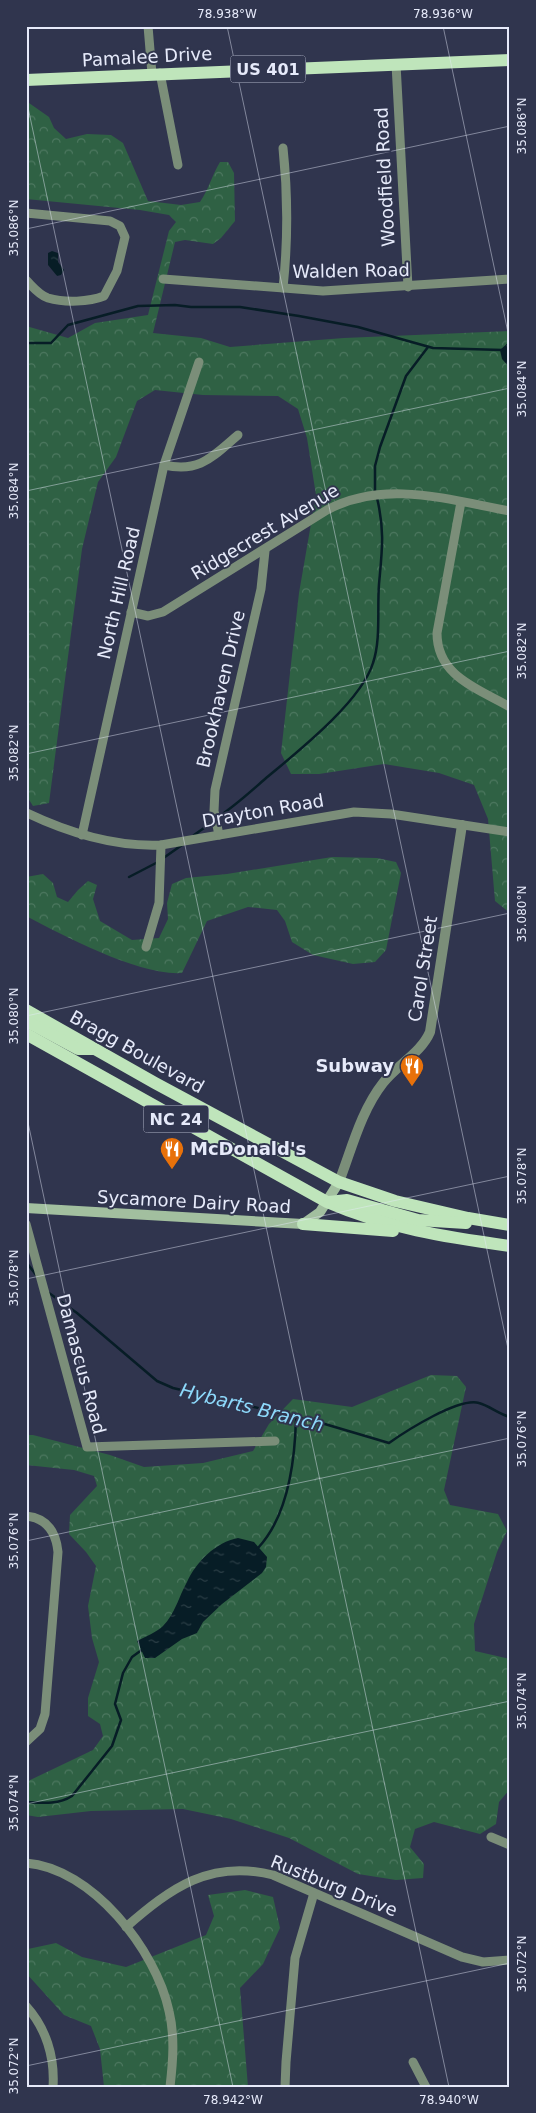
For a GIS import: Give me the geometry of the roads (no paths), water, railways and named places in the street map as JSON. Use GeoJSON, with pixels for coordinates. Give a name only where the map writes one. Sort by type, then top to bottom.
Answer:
{"type":"FeatureCollection","features":[{"type":"Feature","properties":{"kind":"main road","name":"Pamalee Drive"},"geometry":{"type":"LineString","coordinates":[[26,80],[156,73],[510,60]]}},
{"type":"Feature","properties":{"kind":"main road","name":"Bragg Boulevard"},"geometry":{"type":"LineString","coordinates":[[26,1010],[155,1083],[339,1182],[395,1201],[468,1218],[510,1225]]}},
{"type":"Feature","properties":{"kind":"main road"},"geometry":{"type":"LineString","coordinates":[[26,1021],[78,1050],[96,1050]]}},
{"type":"Feature","properties":{"kind":"main road","name":"NC 24"},"geometry":{"type":"LineString","coordinates":[[26,1034],[327,1202],[359,1216],[429,1234],[510,1246]]}},
{"type":"Feature","properties":{"kind":"main road","name":"Sycamore Dairy Road"},"geometry":{"type":"LineString","coordinates":[[26,1208],[303,1224],[314,1218],[327,1202],[339,1182]]}},
{"type":"Feature","properties":{"kind":"main road"},"geometry":{"type":"LineString","coordinates":[[327,1202],[347,1200],[418,1220],[510,1225]]}},
{"type":"Feature","properties":{"kind":"main road"},"geometry":{"type":"LineString","coordinates":[[303,1224],[429,1234]]}},
{"type":"Feature","properties":{"kind":"street"},"geometry":{"type":"LineString","coordinates":[[148,26],[156,73],[178,165]]}},
{"type":"Feature","properties":{"kind":"street","name":"Woodfield Road"},"geometry":{"type":"LineString","coordinates":[[396,64],[408,287]]}},
{"type":"Feature","properties":{"kind":"street"},"geometry":{"type":"LineString","coordinates":[[282,148],[288,219],[283,288]]}},
{"type":"Feature","properties":{"kind":"street"},"geometry":{"type":"LineString","coordinates":[[26,213],[110,221],[120,226],[125,237],[117,272],[104,296],[89,300],[49,298],[26,280]]}},
{"type":"Feature","properties":{"kind":"street","name":"Walden Road"},"geometry":{"type":"LineString","coordinates":[[163,279],[337,291],[510,279]]}},
{"type":"Feature","properties":{"kind":"street","name":"North Hill Road"},"geometry":{"type":"LineString","coordinates":[[82,835],[164,465],[200,362]]}},
{"type":"Feature","properties":{"kind":"street"},"geometry":{"type":"LineString","coordinates":[[164,465],[186,467],[202,464],[238,435]]}},
{"type":"Feature","properties":{"kind":"street","name":"Ridgecrest Avenue"},"geometry":{"type":"LineString","coordinates":[[131,612],[148,616],[158,614],[265,550],[327,510],[352,499],[367,495],[409,493],[510,512]]}},
{"type":"Feature","properties":{"kind":"street"},"geometry":{"type":"LineString","coordinates":[[461,502],[437,633],[439,654],[448,668],[459,678],[510,707]]}},
{"type":"Feature","properties":{"kind":"street","name":"Brookhaven Drive"},"geometry":{"type":"LineString","coordinates":[[219,835],[214,811],[214,790],[261,589],[265,550]]}},
{"type":"Feature","properties":{"kind":"street","name":"Drayton Road"},"geometry":{"type":"LineString","coordinates":[[27,812],[82,835],[124,844],[161,845],[354,812],[391,814],[510,832]]}},
{"type":"Feature","properties":{"kind":"street","name":"Carol Street"},"geometry":{"type":"LineString","coordinates":[[339,1182],[366,1110],[374,1096],[394,1071],[422,1046],[430,1032],[462,825]]}},
{"type":"Feature","properties":{"kind":"street"},"geometry":{"type":"LineString","coordinates":[[146,947],[158,903],[161,845]]}},
{"type":"Feature","properties":{"kind":"street","name":"Damascus Road"},"geometry":{"type":"LineString","coordinates":[[26,1224],[87,1447],[275,1441]]}},
{"type":"Feature","properties":{"kind":"street"},"geometry":{"type":"LineString","coordinates":[[26,1516],[37,1518],[50,1527],[55,1536],[58,1552],[45,1714],[40,1728],[26,1742]]}},
{"type":"Feature","properties":{"kind":"street"},"geometry":{"type":"LineString","coordinates":[[491,1837],[510,1845]]}},
{"type":"Feature","properties":{"kind":"street"},"geometry":{"type":"LineString","coordinates":[[26,1863],[56,1870],[80,1882],[100,1898],[126,1927],[141,1949],[158,1980],[169,2010],[173,2046],[170,2087]]}},
{"type":"Feature","properties":{"kind":"street","name":"Rustburg Drive"},"geometry":{"type":"LineString","coordinates":[[126,1927],[171,1890],[195,1879],[221,1872],[263,1873],[462,1957],[483,1962],[510,1960]]}},
{"type":"Feature","properties":{"kind":"street"},"geometry":{"type":"LineString","coordinates":[[285,2087],[295,1958],[314,1893]]}},
{"type":"Feature","properties":{"kind":"street"},"geometry":{"type":"LineString","coordinates":[[26,2006],[42,2026],[46,2036],[49,2046],[53,2087]]}},
{"type":"Feature","properties":{"kind":"street"},"geometry":{"type":"LineString","coordinates":[[412,2062],[426,2087]]}},
{"type":"Feature","properties":{"kind":"water"},"geometry":{"type":"Polygon","coordinates":[[[52,251],[58,253],[58,262],[64,270],[61,275],[57,276],[48,265],[48,253],[52,251]]]}},
{"type":"Feature","properties":{"kind":"water"},"geometry":{"type":"Polygon","coordinates":[[[510,341],[510,368],[502,359],[500,350],[510,341]]]}},
{"type":"Feature","properties":{"kind":"water"},"geometry":{"type":"Polygon","coordinates":[[[238,1538],[254,1542],[267,1557],[266,1567],[262,1573],[222,1604],[203,1622],[197,1633],[182,1639],[155,1658],[145,1658],[137,1641],[158,1630],[167,1621],[184,1587],[201,1560],[215,1548],[238,1538]]]}},
{"type":"Feature","properties":{"kind":"waterway"},"geometry":{"type":"LineString","coordinates":[[26,343],[51,343],[68,325],[138,306],[175,305],[191,307],[240,307],[299,316],[358,327],[433,348],[502,350]]}},
{"type":"Feature","properties":{"kind":"waterway"},"geometry":{"type":"LineString","coordinates":[[375,493],[375,466],[380,447],[406,376],[428,347]]}},
{"type":"Feature","properties":{"kind":"waterway"},"geometry":{"type":"LineString","coordinates":[[218,817],[242,799],[326,726],[342,710],[366,678],[373,663],[378,634],[378,594],[382,541],[377,498]]}},
{"type":"Feature","properties":{"kind":"waterway"},"geometry":{"type":"LineString","coordinates":[[194,835],[214,821]]}},
{"type":"Feature","properties":{"kind":"waterway"},"geometry":{"type":"LineString","coordinates":[[162,859],[182,845]]}},
{"type":"Feature","properties":{"kind":"waterway"},"geometry":{"type":"LineString","coordinates":[[129,877],[158,862]]}},
{"type":"Feature","properties":{"kind":"waterway","name":"Hybarts Branch"},"geometry":{"type":"LineString","coordinates":[[26,1262],[37,1276]]}},
{"type":"Feature","properties":{"kind":"waterway","name":"Hybarts Branch"},"geometry":{"type":"LineString","coordinates":[[49,1293],[77,1313],[157,1381],[173,1388],[318,1422],[389,1443],[433,1416],[459,1405],[479,1403],[510,1417]]}},
{"type":"Feature","properties":{"kind":"waterway"},"geometry":{"type":"LineString","coordinates":[[258,1548],[268,1535],[283,1504],[294,1451],[296,1418]]}},
{"type":"Feature","properties":{"kind":"waterway"},"geometry":{"type":"LineString","coordinates":[[26,1802],[56,1802],[72,1796],[112,1746],[121,1720],[115,1704],[123,1673],[132,1657],[143,1649]]}},
{"type":"Feature","properties":{"kind":"place","name":"Subway"},"geometry":{"type":"Point","coordinates":[412,1087]}},
{"type":"Feature","properties":{"kind":"place","name":"McDonald's"},"geometry":{"type":"Point","coordinates":[172,1170]}}]}
